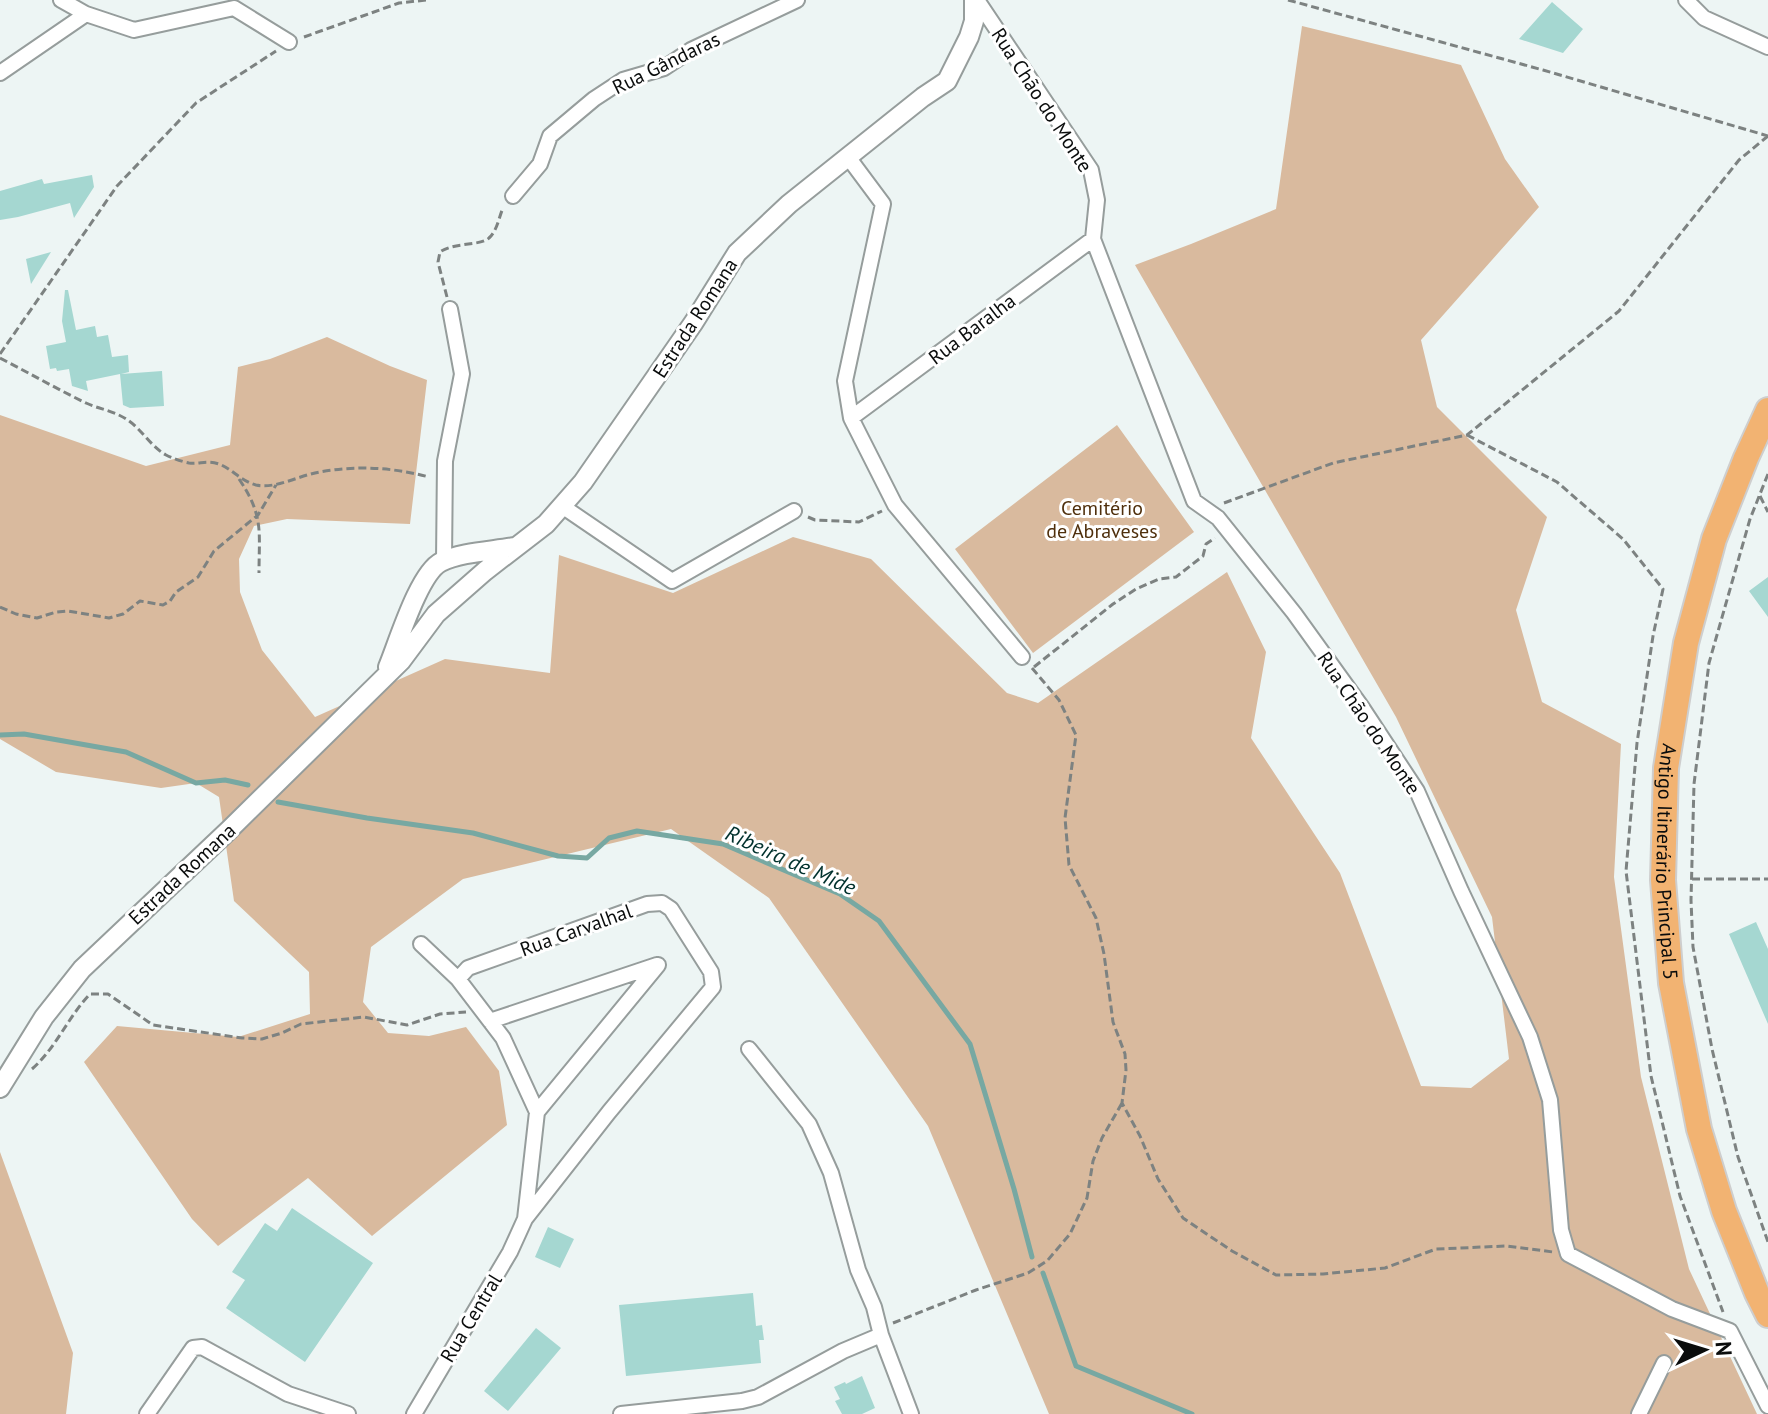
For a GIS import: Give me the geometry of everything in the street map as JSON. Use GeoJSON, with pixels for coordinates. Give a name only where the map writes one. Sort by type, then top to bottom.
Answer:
{"type":"FeatureCollection","features":[{"type":"Feature","properties":{"kind":"highway","name":"Antigo Itinerário Principal 5"},"geometry":{"type":"LineString","coordinates":[[1768,410],[1714,539],[1686,643],[1666,768],[1663,880],[1671,983],[1699,1129],[1724,1211],[1768,1315]]}},
{"type":"Feature","properties":{"kind":"street"},"geometry":{"type":"LineString","coordinates":[[61,0],[86,14],[134,30],[234,8],[289,42]]}},
{"type":"Feature","properties":{"kind":"street","name":"Rua Gândaras"},"geometry":{"type":"LineString","coordinates":[[513,196],[540,164],[550,136],[594,99],[623,80],[664,68],[691,50],[797,0]]}},
{"type":"Feature","properties":{"kind":"street","name":"Estrada Romana"},"geometry":{"type":"LineString","coordinates":[[2,1080],[44,1017],[82,969],[385,677],[411,649],[436,614],[546,524],[562,506],[583,482],[641,399],[737,253],[789,204],[947,81],[969,37],[976,0]]}},
{"type":"Feature","properties":{"kind":"street","name":"Rua Chão do Monte"},"geometry":{"type":"LineString","coordinates":[[976,0],[1091,170],[1097,200],[1093,239],[1194,501],[1227,528],[1294,613],[1417,791],[1530,1037],[1550,1100],[1561,1230],[1568,1254]]}},
{"type":"Feature","properties":{"kind":"street"},"geometry":{"type":"LineString","coordinates":[[1686,0],[1704,18],[1768,47]]}},
{"type":"Feature","properties":{"kind":"street"},"geometry":{"type":"LineString","coordinates":[[0,73],[86,14]]}},
{"type":"Feature","properties":{"kind":"street"},"geometry":{"type":"LineString","coordinates":[[848,157],[883,204],[845,381],[851,418],[895,505],[1022,657]]}},
{"type":"Feature","properties":{"kind":"street","name":"Rua Baralha"},"geometry":{"type":"LineString","coordinates":[[851,418],[1093,239]]}},
{"type":"Feature","properties":{"kind":"street"},"geometry":{"type":"LineString","coordinates":[[444,561],[445,461],[462,374],[450,309]]}},
{"type":"Feature","properties":{"kind":"street"},"geometry":{"type":"LineString","coordinates":[[562,506],[672,581],[794,511]]}},
{"type":"Feature","properties":{"kind":"street","name":"Estrada Romana"},"geometry":{"type":"LineString","coordinates":[[385,677],[420,587],[438,563],[517,546]]}},
{"type":"Feature","properties":{"kind":"street","name":"Rua Carvalhal"},"geometry":{"type":"LineString","coordinates":[[458,979],[468,968],[647,904],[662,903],[671,909],[711,972],[713,987],[525,1219]]}},
{"type":"Feature","properties":{"kind":"street"},"geometry":{"type":"LineString","coordinates":[[421,944],[458,979],[503,1038],[537,1112],[525,1219]]}},
{"type":"Feature","properties":{"kind":"street"},"geometry":{"type":"LineString","coordinates":[[490,1021],[658,965],[537,1112]]}},
{"type":"Feature","properties":{"kind":"street"},"geometry":{"type":"LineString","coordinates":[[749,1049],[809,1124],[831,1173],[858,1270],[911,1414]]}},
{"type":"Feature","properties":{"kind":"street","name":"Rua Central"},"geometry":{"type":"LineString","coordinates":[[414,1414],[510,1252],[525,1219]]}},
{"type":"Feature","properties":{"kind":"street"},"geometry":{"type":"LineString","coordinates":[[1568,1254],[1672,1309],[1730,1331],[1768,1406]]}},
{"type":"Feature","properties":{"kind":"street"},"geometry":{"type":"LineString","coordinates":[[621,1414],[744,1408],[758,1397],[881,1332]]}},
{"type":"Feature","properties":{"kind":"street"},"geometry":{"type":"LineString","coordinates":[[147,1414],[193,1348],[202,1347],[288,1394],[348,1414]]}},
{"type":"Feature","properties":{"kind":"street"},"geometry":{"type":"LineString","coordinates":[[1639,1414],[1664,1363]]}},
{"type":"Feature","properties":{"kind":"path"},"geometry":{"type":"LineString","coordinates":[[259,573],[258,515],[252,498],[236,476],[223,465],[208,461],[190,463],[168,456],[127,419],[90,405],[0,356],[117,186],[196,103],[289,42],[399,3],[426,0]]}},
{"type":"Feature","properties":{"kind":"path"},"geometry":{"type":"LineString","coordinates":[[1288,0],[1768,136]]}},
{"type":"Feature","properties":{"kind":"path"},"geometry":{"type":"LineString","coordinates":[[1206,510],[1333,463],[1467,435],[1619,311],[1739,160],[1768,136]]}},
{"type":"Feature","properties":{"kind":"path"},"geometry":{"type":"LineString","coordinates":[[450,309],[438,262],[440,252],[451,245],[486,241],[492,235],[505,204],[513,196]]}},
{"type":"Feature","properties":{"kind":"path"},"geometry":{"type":"LineString","coordinates":[[1467,435],[1557,482],[1623,539],[1663,589],[1637,743],[1626,871],[1651,1076],[1680,1196],[1730,1331]]}},
{"type":"Feature","properties":{"kind":"path"},"geometry":{"type":"LineString","coordinates":[[236,476],[258,485],[276,485],[316,473],[361,468],[407,470],[445,478]]}},
{"type":"Feature","properties":{"kind":"path"},"geometry":{"type":"LineString","coordinates":[[1768,474],[1750,519],[1709,663],[1694,784],[1691,879],[1693,947],[1712,1049],[1738,1157],[1768,1242]]}},
{"type":"Feature","properties":{"kind":"path"},"geometry":{"type":"LineString","coordinates":[[0,607],[37,618],[68,611],[109,618],[123,614],[140,601],[163,605],[198,577],[214,551],[258,515],[276,485]]}},
{"type":"Feature","properties":{"kind":"path"},"geometry":{"type":"LineString","coordinates":[[1760,496],[1768,512]]}},
{"type":"Feature","properties":{"kind":"path"},"geometry":{"type":"LineString","coordinates":[[794,511],[815,520],[859,522],[895,505]]}},
{"type":"Feature","properties":{"kind":"path"},"geometry":{"type":"LineString","coordinates":[[881,1332],[976,1290],[1028,1273],[1047,1261],[1070,1234],[1087,1198],[1093,1161],[1122,1103],[1125,1054],[1113,1022],[1096,918],[1069,865],[1065,818],[1076,735],[1059,700],[1032,669],[1136,589],[1159,579],[1176,577],[1203,556],[1206,544],[1227,528]]}},
{"type":"Feature","properties":{"kind":"path"},"geometry":{"type":"LineString","coordinates":[[1691,879],[1768,879]]}},
{"type":"Feature","properties":{"kind":"path"},"geometry":{"type":"LineString","coordinates":[[2,1080],[25,1075],[38,1064],[90,994],[108,994],[153,1025],[262,1039],[301,1024],[364,1017],[407,1025],[440,1014],[481,1007]]}},
{"type":"Feature","properties":{"kind":"path"},"geometry":{"type":"LineString","coordinates":[[1122,1103],[1158,1179],[1183,1218],[1232,1251],[1276,1275],[1385,1268],[1436,1249],[1507,1246],[1568,1254]]}},
{"type":"Feature","properties":{"kind":"green space"},"geometry":{"type":"Polygon","coordinates":[[[1302,26],[1461,65],[1505,159],[1539,207],[1421,340],[1437,407],[1547,517],[1516,610],[1542,702],[1621,744],[1614,877],[1641,1077],[1689,1269],[1757,1414],[1049,1414],[928,1126],[769,898],[671,829],[463,879],[371,947],[363,1002],[388,1033],[429,1036],[466,1027],[499,1071],[507,1125],[372,1236],[308,1178],[218,1246],[192,1219],[84,1062],[117,1026],[238,1037],[310,1014],[309,972],[234,901],[219,797],[196,783],[161,788],[56,772],[0,739],[0,415],[146,466],[230,445],[238,367],[270,359],[327,337],[427,380],[410,524],[287,519],[254,526],[239,559],[240,592],[262,650],[315,717],[445,659],[550,673],[559,555],[673,593],[793,537],[871,559],[1007,693],[1038,703],[1227,572],[1266,652],[1251,738],[1340,873],[1421,1086],[1471,1088],[1509,1059],[1492,917],[1396,717],[1135,265],[1276,209],[1302,26]]]}},
{"type":"Feature","properties":{"kind":"green space","name":"Cemitério de Abraveses"},"geometry":{"type":"Polygon","coordinates":[[[1117,425],[1194,532],[1033,653],[955,549],[1117,425]]]}},
{"type":"Feature","properties":{"kind":"green space"},"geometry":{"type":"Polygon","coordinates":[[[0,1152],[73,1353],[66,1414],[0,1414],[0,1152]]]}},
{"type":"Feature","properties":{"kind":"building"},"geometry":{"type":"Polygon","coordinates":[[[1552,2],[1583,29],[1563,53],[1519,39],[1552,2]]]}},
{"type":"Feature","properties":{"kind":"building"},"geometry":{"type":"Polygon","coordinates":[[[92,175],[94,187],[74,218],[70,203],[0,220],[0,191],[42,179],[44,184],[92,175]]]}},
{"type":"Feature","properties":{"kind":"building"},"geometry":{"type":"Polygon","coordinates":[[[51,252],[31,284],[26,259],[51,252]]]}},
{"type":"Feature","properties":{"kind":"building"},"geometry":{"type":"Polygon","coordinates":[[[65,290],[68,290],[76,330],[95,326],[97,337],[108,335],[112,357],[128,355],[129,372],[121,374],[162,371],[164,406],[130,408],[123,405],[120,374],[86,381],[88,391],[72,386],[69,369],[50,369],[46,346],[66,342],[62,321],[65,290]]]}},
{"type":"Feature","properties":{"kind":"building"},"geometry":{"type":"Polygon","coordinates":[[[1768,577],[1768,617],[1749,591],[1768,577]]]}},
{"type":"Feature","properties":{"kind":"building"},"geometry":{"type":"Polygon","coordinates":[[[1756,922],[1768,949],[1768,1024],[1729,934],[1756,922]]]}},
{"type":"Feature","properties":{"kind":"building"},"geometry":{"type":"Polygon","coordinates":[[[292,1208],[373,1263],[305,1362],[226,1308],[245,1280],[232,1272],[265,1223],[277,1231],[292,1208]]]}},
{"type":"Feature","properties":{"kind":"building"},"geometry":{"type":"Polygon","coordinates":[[[548,1227],[574,1239],[560,1268],[535,1257],[548,1227]]]}},
{"type":"Feature","properties":{"kind":"building"},"geometry":{"type":"Polygon","coordinates":[[[753,1293],[756,1326],[762,1325],[764,1340],[759,1340],[761,1363],[626,1376],[619,1305],[753,1293]]]}},
{"type":"Feature","properties":{"kind":"building"},"geometry":{"type":"Polygon","coordinates":[[[536,1328],[561,1348],[508,1411],[484,1391],[536,1328]]]}},
{"type":"Feature","properties":{"kind":"building"},"geometry":{"type":"Polygon","coordinates":[[[862,1376],[875,1408],[862,1414],[842,1414],[835,1401],[840,1399],[834,1387],[862,1376]]]}},
{"type":"Feature","properties":{"kind":"waterway","name":"Ribeira de Mide"},"geometry":{"type":"LineString","coordinates":[[0,735],[24,734],[126,752],[196,783],[225,780],[248,785]]}},
{"type":"Feature","properties":{"kind":"waterway","name":"Ribeira de Mide"},"geometry":{"type":"LineString","coordinates":[[278,802],[473,833],[558,856],[587,858],[609,838],[637,831],[723,844],[840,894],[879,921],[970,1044],[1032,1257]]}},
{"type":"Feature","properties":{"kind":"waterway","name":"Ribeira de Mide"},"geometry":{"type":"LineString","coordinates":[[1043,1273],[1076,1366],[1192,1414]]}}]}
